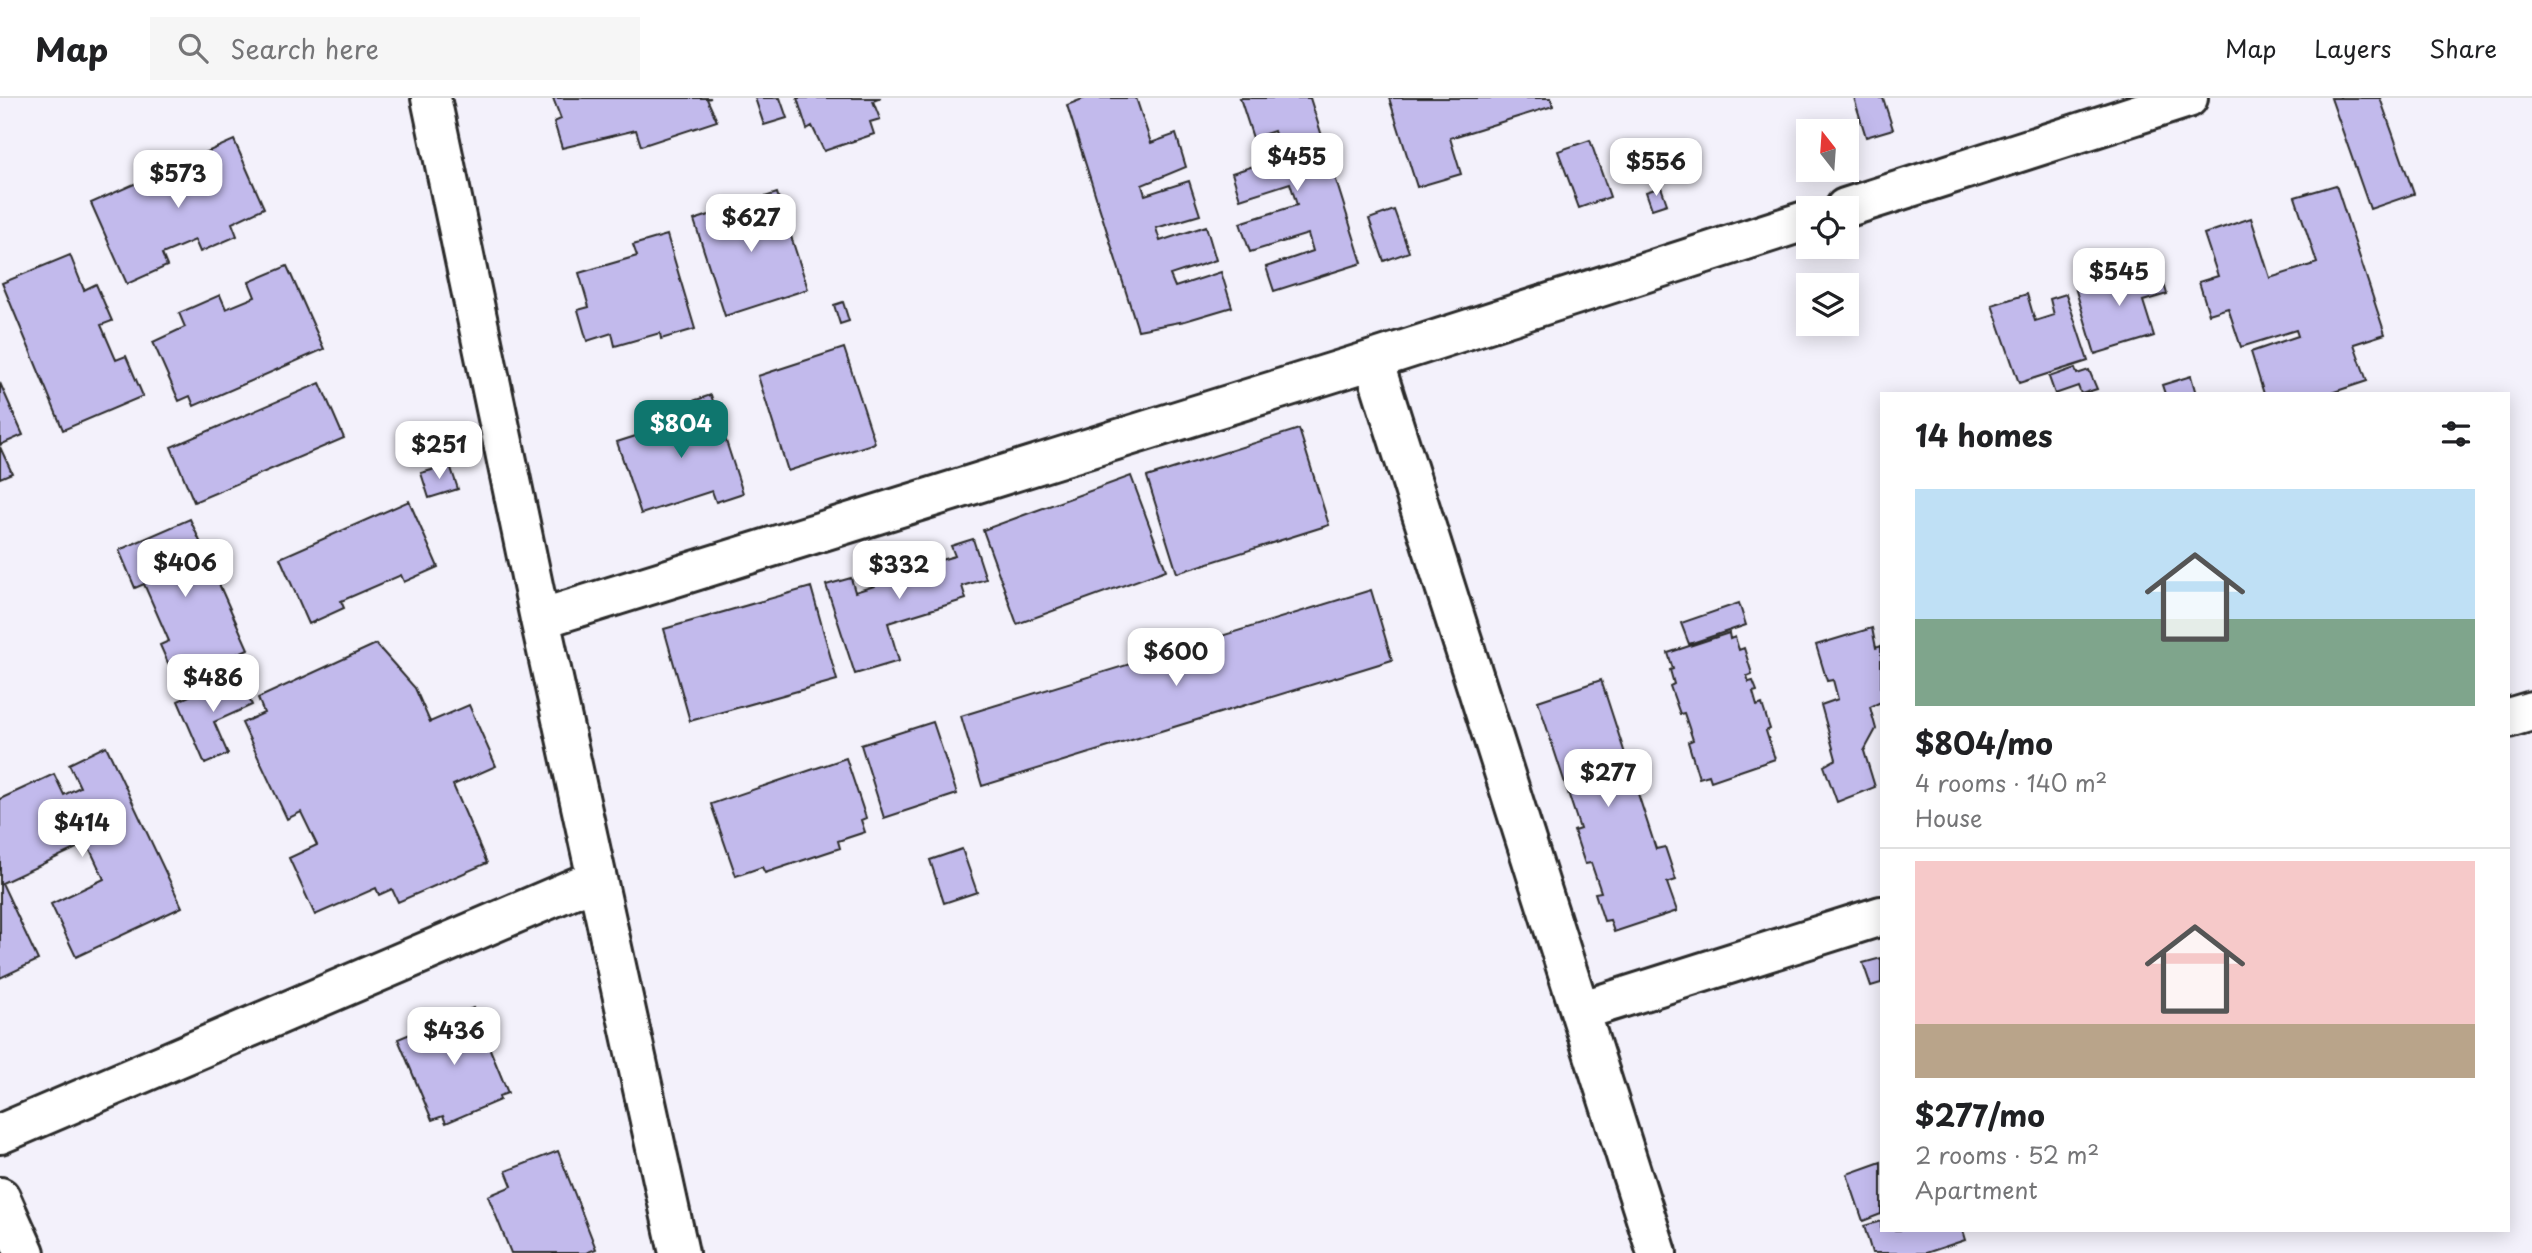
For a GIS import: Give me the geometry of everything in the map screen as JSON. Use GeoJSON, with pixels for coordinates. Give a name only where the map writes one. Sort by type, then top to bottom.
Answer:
{"type":"FeatureCollection","features":[{"type":"Feature","properties":{"kind":"street"},"geometry":{"type":"LineString","coordinates":[[431,98],[540,619],[679,1253]]}},
{"type":"Feature","properties":{"kind":"street"},"geometry":{"type":"LineString","coordinates":[[1859,204],[2188,98]]}},
{"type":"Feature","properties":{"kind":"street"},"geometry":{"type":"LineString","coordinates":[[540,619],[1373,360],[1796,224]]}},
{"type":"Feature","properties":{"kind":"street"},"geometry":{"type":"LineString","coordinates":[[1373,360],[1657,1253]]}},
{"type":"Feature","properties":{"kind":"street"},"geometry":{"type":"LineString","coordinates":[[2510,717],[2532,711]]}},
{"type":"Feature","properties":{"kind":"street"},"geometry":{"type":"LineString","coordinates":[[0,1134],[596,879]]}},
{"type":"Feature","properties":{"kind":"street"},"geometry":{"type":"LineString","coordinates":[[1580,1011],[1880,916]]}},
{"type":"Feature","properties":{"kind":"street"},"geometry":{"type":"LineString","coordinates":[[0,1197],[25,1253]]}},
{"type":"Feature","properties":{"kind":"building"},"geometry":{"type":"Polygon","coordinates":[[[553,98],[711,98],[707,99],[717,121],[641,146],[636,130],[562,148],[554,122],[561,119],[553,98]]]}},
{"type":"Feature","properties":{"kind":"building"},"geometry":{"type":"Polygon","coordinates":[[[755,98],[780,98],[787,118],[764,125],[755,98]]]}},
{"type":"Feature","properties":{"kind":"building"},"geometry":{"type":"Polygon","coordinates":[[[797,98],[881,98],[873,101],[880,119],[870,122],[874,134],[824,151],[812,126],[807,129],[797,98]]]}},
{"type":"Feature","properties":{"kind":"building"},"geometry":{"type":"Polygon","coordinates":[[[1085,98],[1136,98],[1151,143],[1176,134],[1186,167],[1142,185],[1145,195],[1189,181],[1200,215],[1156,228],[1160,241],[1206,226],[1216,260],[1170,275],[1175,287],[1221,272],[1232,307],[1185,321],[1138,330],[1067,105],[1085,98]]]}},
{"type":"Feature","properties":{"kind":"building"},"geometry":{"type":"Polygon","coordinates":[[[1240,98],[1310,98],[1362,263],[1274,291],[1266,267],[1313,251],[1308,234],[1250,252],[1240,223],[1297,205],[1290,183],[1240,199],[1232,173],[1282,157],[1274,131],[1253,138],[1240,98]]]}},
{"type":"Feature","properties":{"kind":"building"},"geometry":{"type":"Polygon","coordinates":[[[1389,98],[1551,98],[1553,106],[1450,138],[1461,174],[1417,187],[1389,98]]]}},
{"type":"Feature","properties":{"kind":"building"},"geometry":{"type":"Polygon","coordinates":[[[1854,98],[1883,98],[1893,129],[1866,137],[1854,98]]]}},
{"type":"Feature","properties":{"kind":"building"},"geometry":{"type":"Polygon","coordinates":[[[2331,98],[2380,98],[2414,194],[2370,209],[2331,98]]]}},
{"type":"Feature","properties":{"kind":"building"},"geometry":{"type":"Polygon","coordinates":[[[234,140],[264,208],[232,223],[237,236],[200,252],[195,240],[162,254],[167,266],[127,284],[91,203],[234,140]]]}},
{"type":"Feature","properties":{"kind":"building"},"geometry":{"type":"Polygon","coordinates":[[[1590,140],[1610,197],[1579,208],[1558,151],[1590,140]]]}},
{"type":"Feature","properties":{"kind":"building"},"geometry":{"type":"Polygon","coordinates":[[[2336,185],[2385,334],[2354,344],[2367,381],[2334,392],[2263,392],[2251,352],[2298,336],[2296,330],[2241,347],[2228,308],[2209,314],[2199,282],[2218,276],[2204,234],[2251,218],[2270,278],[2317,263],[2295,197],[2336,185]]]}},
{"type":"Feature","properties":{"kind":"building"},"geometry":{"type":"Polygon","coordinates":[[[1661,187],[1667,204],[1652,209],[1646,192],[1661,187]]]}},
{"type":"Feature","properties":{"kind":"building"},"geometry":{"type":"Polygon","coordinates":[[[777,193],[808,289],[725,316],[694,220],[777,193]]]}},
{"type":"Feature","properties":{"kind":"building"},"geometry":{"type":"Polygon","coordinates":[[[1394,210],[1409,252],[1384,261],[1369,219],[1394,210]]]}},
{"type":"Feature","properties":{"kind":"building"},"geometry":{"type":"Polygon","coordinates":[[[667,235],[695,329],[661,339],[660,333],[615,346],[612,333],[587,341],[578,310],[589,307],[579,273],[637,256],[633,245],[667,235]]]}},
{"type":"Feature","properties":{"kind":"building"},"geometry":{"type":"Polygon","coordinates":[[[70,255],[84,290],[96,284],[112,321],[101,325],[116,360],[126,356],[143,396],[63,430],[2,283],[70,255]]]}},
{"type":"Feature","properties":{"kind":"building"},"geometry":{"type":"Polygon","coordinates":[[[2158,264],[2167,294],[2143,301],[2154,336],[2095,354],[2074,284],[2103,275],[2106,286],[2158,264]]]}},
{"type":"Feature","properties":{"kind":"building"},"geometry":{"type":"Polygon","coordinates":[[[287,266],[324,349],[194,406],[190,396],[179,401],[153,342],[185,327],[179,313],[220,295],[226,309],[255,297],[249,282],[287,266]]]}},
{"type":"Feature","properties":{"kind":"building"},"geometry":{"type":"Polygon","coordinates":[[[2027,294],[2035,321],[2054,315],[2050,299],[2066,294],[2088,361],[2019,383],[1992,305],[2027,294]]]}},
{"type":"Feature","properties":{"kind":"building"},"geometry":{"type":"Polygon","coordinates":[[[843,302],[849,321],[840,324],[834,305],[843,302]]]}},
{"type":"Feature","properties":{"kind":"building"},"geometry":{"type":"Polygon","coordinates":[[[844,348],[875,443],[788,471],[758,376],[844,348]]]}},
{"type":"Feature","properties":{"kind":"building"},"geometry":{"type":"Polygon","coordinates":[[[2075,368],[2077,374],[2089,370],[2097,389],[2080,392],[2078,386],[2054,392],[2049,377],[2075,368]]]}},
{"type":"Feature","properties":{"kind":"building"},"geometry":{"type":"Polygon","coordinates":[[[2191,376],[2195,392],[2164,392],[2162,385],[2191,376]]]}},
{"type":"Feature","properties":{"kind":"building"},"geometry":{"type":"Polygon","coordinates":[[[0,383],[23,435],[0,445],[0,383]]]}},
{"type":"Feature","properties":{"kind":"building"},"geometry":{"type":"Polygon","coordinates":[[[320,383],[344,438],[194,502],[171,447],[320,383]]]}},
{"type":"Feature","properties":{"kind":"building"},"geometry":{"type":"Polygon","coordinates":[[[711,395],[743,493],[716,502],[712,491],[641,514],[617,442],[689,419],[684,404],[711,395]]]}},
{"type":"Feature","properties":{"kind":"building"},"geometry":{"type":"Polygon","coordinates":[[[1299,429],[1329,525],[1177,573],[1147,477],[1299,429]]]}},
{"type":"Feature","properties":{"kind":"building"},"geometry":{"type":"Polygon","coordinates":[[[0,447],[12,473],[0,478],[0,447]]]}},
{"type":"Feature","properties":{"kind":"building"},"geometry":{"type":"Polygon","coordinates":[[[450,465],[458,489],[429,498],[421,473],[450,465]]]}},
{"type":"Feature","properties":{"kind":"building"},"geometry":{"type":"Polygon","coordinates":[[[1131,476],[1166,570],[1017,624],[983,530],[1131,476]]]}},
{"type":"Feature","properties":{"kind":"building"},"geometry":{"type":"Polygon","coordinates":[[[409,501],[438,567],[404,582],[401,575],[341,601],[344,608],[309,624],[280,558],[409,501]]]}},
{"type":"Feature","properties":{"kind":"building"},"geometry":{"type":"Polygon","coordinates":[[[190,519],[248,649],[176,681],[160,645],[169,641],[144,584],[135,588],[119,550],[190,519]]]}},
{"type":"Feature","properties":{"kind":"building"},"geometry":{"type":"Polygon","coordinates":[[[973,539],[986,579],[962,586],[966,599],[888,623],[899,661],[855,674],[826,585],[851,578],[855,592],[874,586],[870,571],[934,551],[937,561],[955,556],[951,546],[973,539]]]}},
{"type":"Feature","properties":{"kind":"building"},"geometry":{"type":"Polygon","coordinates":[[[811,587],[837,680],[690,721],[664,629],[811,587]]]}},
{"type":"Feature","properties":{"kind":"building"},"geometry":{"type":"Polygon","coordinates":[[[1371,590],[1392,660],[982,786],[961,716],[1371,590]]]}},
{"type":"Feature","properties":{"kind":"building"},"geometry":{"type":"Polygon","coordinates":[[[1739,603],[1746,625],[1689,644],[1681,623],[1739,603]]]}},
{"type":"Feature","properties":{"kind":"building"},"geometry":{"type":"Polygon","coordinates":[[[1872,628],[1876,648],[1880,646],[1880,702],[1870,707],[1876,729],[1864,751],[1875,787],[1837,802],[1824,766],[1836,759],[1821,705],[1838,699],[1833,680],[1827,681],[1816,645],[1872,628]]]}},
{"type":"Feature","properties":{"kind":"building"},"geometry":{"type":"Polygon","coordinates":[[[1729,633],[1730,639],[1735,637],[1739,650],[1744,648],[1752,674],[1747,676],[1749,682],[1753,681],[1757,691],[1753,692],[1757,706],[1762,704],[1770,729],[1766,731],[1775,759],[1711,781],[1709,775],[1699,778],[1688,742],[1693,740],[1684,713],[1680,714],[1670,686],[1674,684],[1668,653],[1729,633]]]}},
{"type":"Feature","properties":{"kind":"building"},"geometry":{"type":"Polygon","coordinates":[[[376,644],[415,688],[430,722],[469,705],[496,766],[453,785],[487,863],[398,902],[392,889],[379,895],[376,888],[315,915],[289,858],[317,845],[301,812],[287,819],[242,723],[264,713],[258,698],[376,644]]]}},
{"type":"Feature","properties":{"kind":"building"},"geometry":{"type":"Polygon","coordinates":[[[238,674],[252,705],[214,722],[228,754],[205,764],[178,701],[238,674]]]}},
{"type":"Feature","properties":{"kind":"building"},"geometry":{"type":"Polygon","coordinates":[[[1601,680],[1656,849],[1665,847],[1676,880],[1667,883],[1677,911],[1614,932],[1610,920],[1604,921],[1595,893],[1601,892],[1591,863],[1585,864],[1574,831],[1580,829],[1538,701],[1601,680]]]}},
{"type":"Feature","properties":{"kind":"building"},"geometry":{"type":"Polygon","coordinates":[[[933,722],[957,794],[884,818],[861,745],[933,722]]]}},
{"type":"Feature","properties":{"kind":"building"},"geometry":{"type":"Polygon","coordinates":[[[106,746],[182,907],[76,957],[51,904],[104,879],[87,843],[2,883],[38,960],[0,978],[0,799],[54,774],[64,795],[80,787],[69,764],[106,746]]]}},
{"type":"Feature","properties":{"kind":"building"},"geometry":{"type":"Polygon","coordinates":[[[846,758],[866,818],[861,820],[865,832],[838,841],[840,848],[765,873],[762,867],[736,876],[711,804],[846,758]]]}},
{"type":"Feature","properties":{"kind":"building"},"geometry":{"type":"Polygon","coordinates":[[[962,849],[977,892],[944,903],[930,860],[962,849]]]}},
{"type":"Feature","properties":{"kind":"building"},"geometry":{"type":"Polygon","coordinates":[[[1880,958],[1880,983],[1871,986],[1863,963],[1880,958]]]}},
{"type":"Feature","properties":{"kind":"building"},"geometry":{"type":"Polygon","coordinates":[[[473,1008],[508,1093],[499,1096],[500,1100],[446,1123],[443,1116],[432,1120],[398,1039],[473,1008]]]}},
{"type":"Feature","properties":{"kind":"building"},"geometry":{"type":"Polygon","coordinates":[[[558,1151],[596,1249],[586,1253],[511,1253],[488,1196],[512,1186],[506,1171],[558,1151]]]}},
{"type":"Feature","properties":{"kind":"building"},"geometry":{"type":"Polygon","coordinates":[[[1880,1162],[1880,1214],[1863,1221],[1847,1174],[1880,1162]]]}},
{"type":"Feature","properties":{"kind":"building"},"geometry":{"type":"Polygon","coordinates":[[[1880,1221],[1880,1232],[1963,1232],[1965,1240],[1926,1253],[1872,1253],[1864,1226],[1880,1221]]]}}]}
